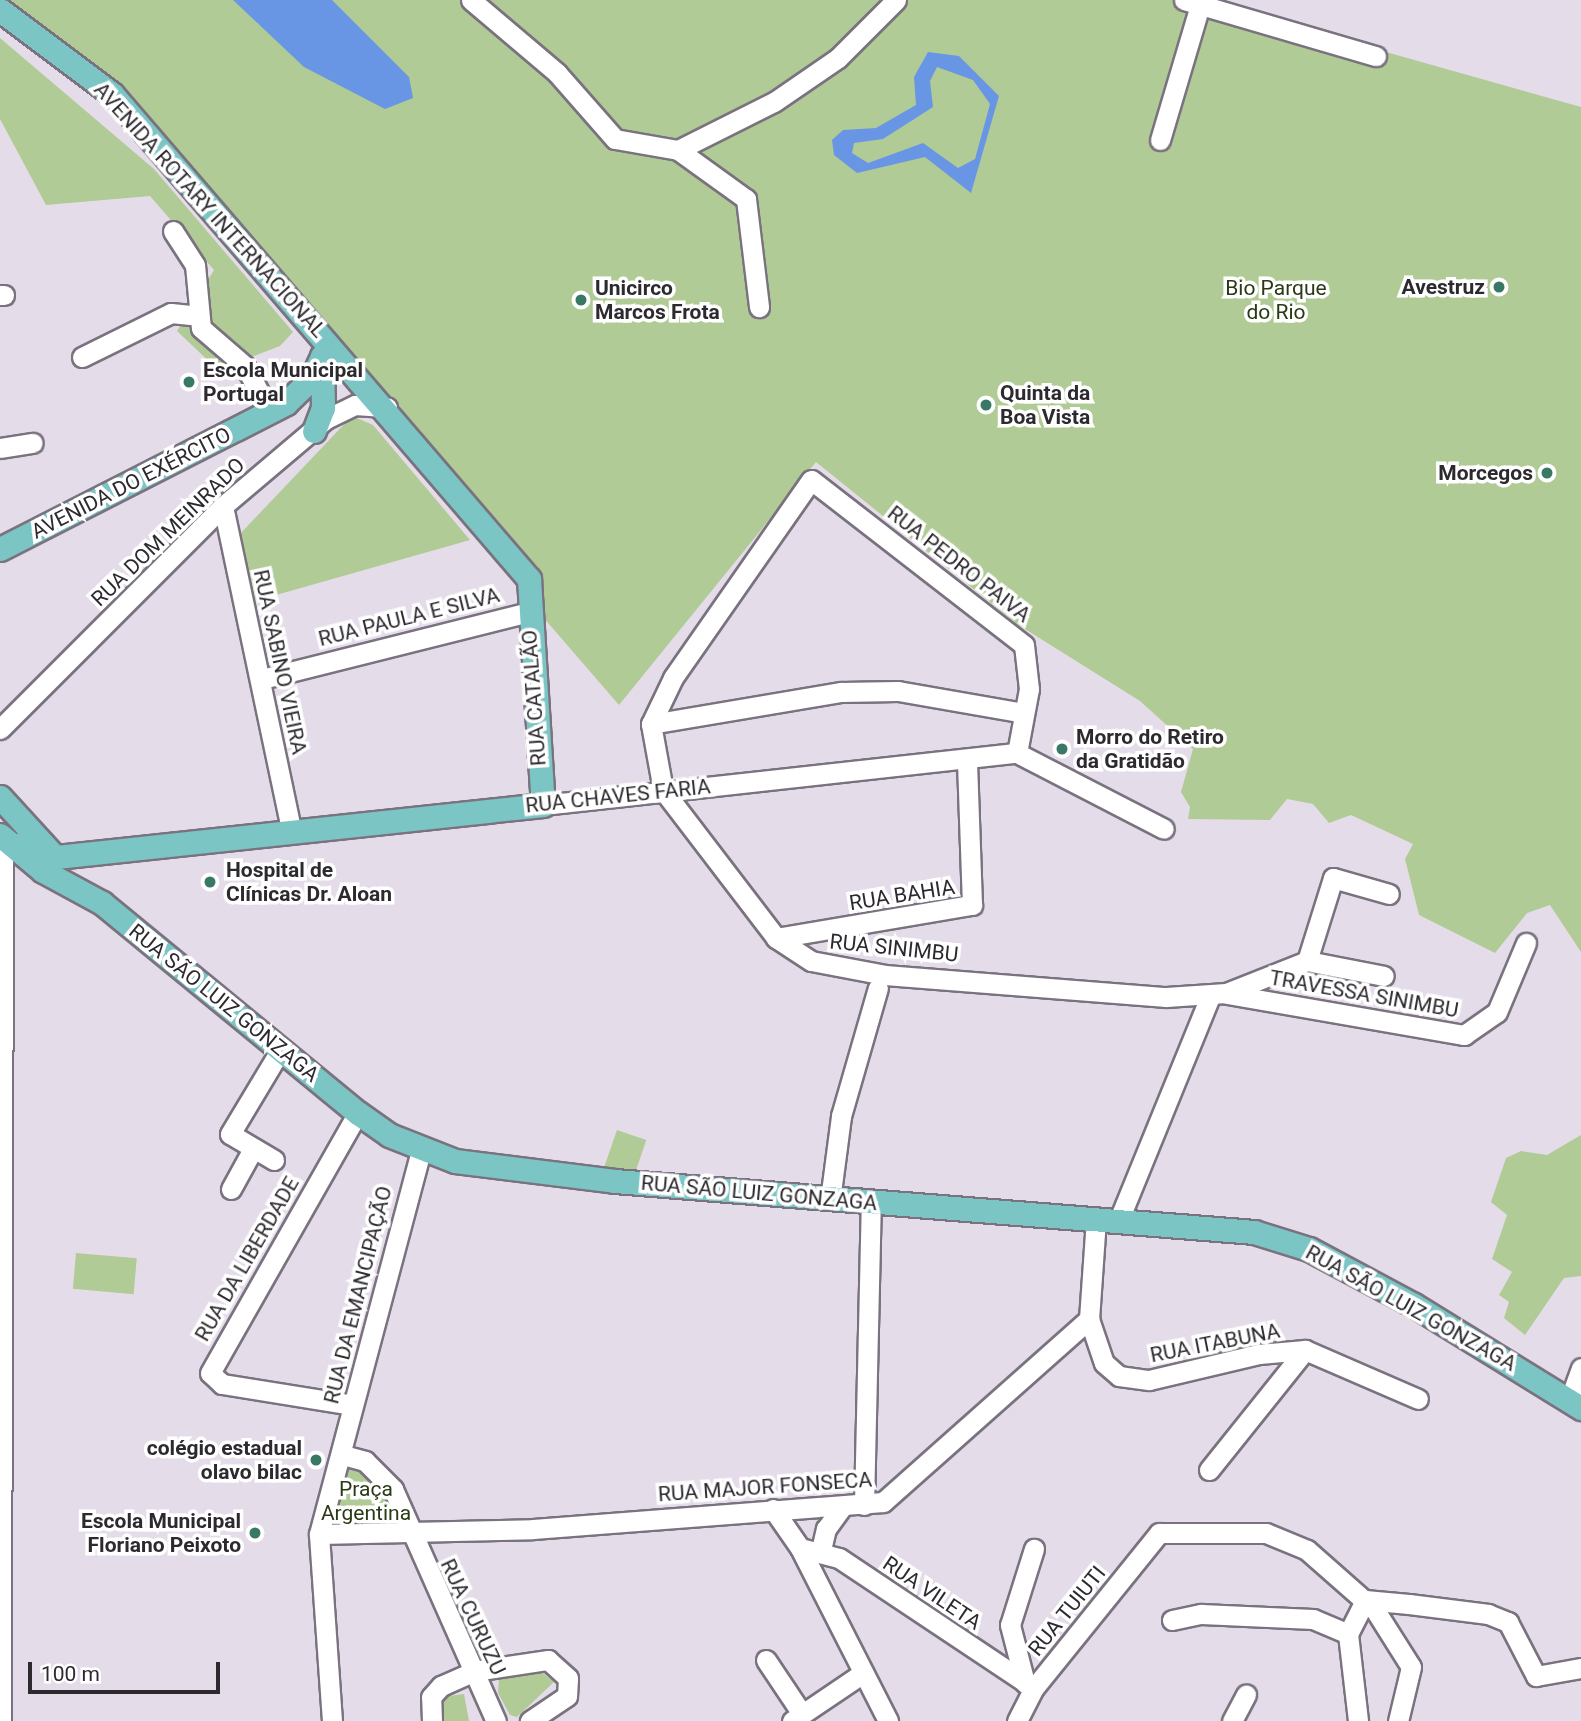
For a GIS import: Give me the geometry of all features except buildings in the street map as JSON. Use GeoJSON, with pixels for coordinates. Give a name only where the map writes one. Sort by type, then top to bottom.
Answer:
{"type":"FeatureCollection","features":[{"type":"Feature","properties":{"kind":"main road","name":"AVENIDA ROTARY INTERNACIONAL"},"geometry":{"type":"LineString","coordinates":[[0,10],[111,94],[307,321],[387,407],[506,549],[530,602]]}},
{"type":"Feature","properties":{"kind":"main road"},"geometry":{"type":"LineString","coordinates":[[307,321],[322,357],[323,408],[314,431]]}},
{"type":"Feature","properties":{"kind":"main road","name":"AVENIDA DO EXÉRCITO"},"geometry":{"type":"LineString","coordinates":[[0,550],[270,412],[301,391],[322,357]]}},
{"type":"Feature","properties":{"kind":"main road","name":"RUA CATALÃO"},"geometry":{"type":"LineString","coordinates":[[530,602],[543,804]]}},
{"type":"Feature","properties":{"kind":"main road"},"geometry":{"type":"LineString","coordinates":[[0,797],[87,892]]}},
{"type":"Feature","properties":{"kind":"main road","name":"RUA CHAVES FARIA"},"geometry":{"type":"LineString","coordinates":[[54,857],[291,829],[543,804]]}},
{"type":"Feature","properties":{"kind":"main road"},"geometry":{"type":"LineString","coordinates":[[1,836],[54,857]]}},
{"type":"Feature","properties":{"kind":"main road","name":"RUA SÃO LUIZ GONZAGA"},"geometry":{"type":"LineString","coordinates":[[1,836],[43,871],[87,892],[358,1113],[422,1148],[464,1163],[527,1172],[871,1203],[1254,1232],[1309,1249],[1458,1329],[1575,1404]]}},
{"type":"Feature","properties":{"kind":"street"},"geometry":{"type":"LineString","coordinates":[[471,0],[557,73],[615,139],[677,150],[746,199],[759,307]]}},
{"type":"Feature","properties":{"kind":"street"},"geometry":{"type":"LineString","coordinates":[[677,150],[774,102],[838,58],[896,0]]}},
{"type":"Feature","properties":{"kind":"street"},"geometry":{"type":"LineString","coordinates":[[1160,140],[1192,2],[1376,56]]}},
{"type":"Feature","properties":{"kind":"street"},"geometry":{"type":"LineString","coordinates":[[173,231],[195,265],[201,328],[244,366],[270,412]]}},
{"type":"Feature","properties":{"kind":"street"},"geometry":{"type":"LineString","coordinates":[[82,358],[171,313],[198,316]]}},
{"type":"Feature","properties":{"kind":"street","name":"RUA DOM MEINRADO"},"geometry":{"type":"LineString","coordinates":[[0,729],[223,506],[314,431],[355,405],[387,407]]}},
{"type":"Feature","properties":{"kind":"street"},"geometry":{"type":"LineString","coordinates":[[0,447],[33,443]]}},
{"type":"Feature","properties":{"kind":"street","name":"RUA PEDRO PAIVA"},"geometry":{"type":"LineString","coordinates":[[650,724],[673,678],[811,480],[1015,635],[1029,656],[1017,753]]}},
{"type":"Feature","properties":{"kind":"street","name":"RUA SABINO VIEIRA"},"geometry":{"type":"LineString","coordinates":[[223,506],[262,679],[291,829]]}},
{"type":"Feature","properties":{"kind":"street","name":"RUA PAULA E SILVA"},"geometry":{"type":"LineString","coordinates":[[262,679],[530,602]]}},
{"type":"Feature","properties":{"kind":"street"},"geometry":{"type":"LineString","coordinates":[[650,724],[841,692],[898,691],[1024,713]]}},
{"type":"Feature","properties":{"kind":"street","name":"RUA SINIMBU"},"geometry":{"type":"LineString","coordinates":[[650,724],[663,790],[776,938],[811,961],[884,975],[1218,995],[1307,961]]}},
{"type":"Feature","properties":{"kind":"street"},"geometry":{"type":"LineString","coordinates":[[1017,753],[1164,830]]}},
{"type":"Feature","properties":{"kind":"street","name":"RUA CHAVES FARIA"},"geometry":{"type":"LineString","coordinates":[[543,804],[1017,753]]}},
{"type":"Feature","properties":{"kind":"street","name":"RUA BAHIA"},"geometry":{"type":"LineString","coordinates":[[776,938],[972,905],[967,760]]}},
{"type":"Feature","properties":{"kind":"street"},"geometry":{"type":"LineString","coordinates":[[1,836],[4,1157],[1,1721]]}},
{"type":"Feature","properties":{"kind":"street"},"geometry":{"type":"LineString","coordinates":[[1384,976],[1307,961],[1333,878],[1389,894]]}},
{"type":"Feature","properties":{"kind":"street","name":"TRAVESSA SINIMBU"},"geometry":{"type":"LineString","coordinates":[[1218,995],[1464,1035],[1492,1019],[1526,943]]}},
{"type":"Feature","properties":{"kind":"street"},"geometry":{"type":"LineString","coordinates":[[830,1199],[841,1116],[878,988]]}},
{"type":"Feature","properties":{"kind":"street"},"geometry":{"type":"LineString","coordinates":[[1089,1319],[1107,1221],[1218,995]]}},
{"type":"Feature","properties":{"kind":"street"},"geometry":{"type":"LineString","coordinates":[[274,1160],[230,1134],[281,1049]]}},
{"type":"Feature","properties":{"kind":"street","name":"RUA DA LIBERDADE"},"geometry":{"type":"LineString","coordinates":[[353,1405],[222,1384],[210,1373],[358,1113]]}},
{"type":"Feature","properties":{"kind":"street","name":"RUA DA EMANCIPAÇÃO"},"geometry":{"type":"LineString","coordinates":[[343,1455],[353,1405],[422,1148]]}},
{"type":"Feature","properties":{"kind":"street"},"geometry":{"type":"LineString","coordinates":[[230,1189],[253,1149]]}},
{"type":"Feature","properties":{"kind":"street"},"geometry":{"type":"LineString","coordinates":[[864,1505],[871,1203]]}},
{"type":"Feature","properties":{"kind":"street","name":"RUA MAJOR FONSECA"},"geometry":{"type":"LineString","coordinates":[[319,1534],[408,1533],[864,1505],[897,1495],[1089,1319]]}},
{"type":"Feature","properties":{"kind":"street","name":"RUA ITABUNA"},"geometry":{"type":"LineString","coordinates":[[1089,1319],[1104,1363],[1119,1376],[1149,1380],[1259,1354],[1305,1350],[1418,1399]]}},
{"type":"Feature","properties":{"kind":"street"},"geometry":{"type":"LineString","coordinates":[[1209,1471],[1305,1350]]}},
{"type":"Feature","properties":{"kind":"street"},"geometry":{"type":"LineString","coordinates":[[1575,1404],[1581,1368]]}},
{"type":"Feature","properties":{"kind":"street"},"geometry":{"type":"LineString","coordinates":[[332,1721],[319,1534],[343,1455],[365,1461],[386,1478],[408,1533]]}},
{"type":"Feature","properties":{"kind":"street"},"geometry":{"type":"LineString","coordinates":[[821,1550],[826,1529],[844,1506]]}},
{"type":"Feature","properties":{"kind":"street"},"geometry":{"type":"LineString","coordinates":[[773,1510],[800,1548],[888,1721]]}},
{"type":"Feature","properties":{"kind":"street","name":"RUA CURUZU"},"geometry":{"type":"LineString","coordinates":[[408,1533],[496,1721]]}},
{"type":"Feature","properties":{"kind":"street","name":"RUA TUIUTI"},"geometry":{"type":"LineString","coordinates":[[1018,1721],[1030,1686],[1159,1533],[1287,1538],[1365,1600]]}},
{"type":"Feature","properties":{"kind":"street","name":"RUA VILETA"},"geometry":{"type":"LineString","coordinates":[[800,1548],[821,1550],[1030,1686]]}},
{"type":"Feature","properties":{"kind":"street"},"geometry":{"type":"LineString","coordinates":[[1030,1686],[1010,1625],[1034,1549]]}},
{"type":"Feature","properties":{"kind":"street"},"geometry":{"type":"LineString","coordinates":[[1358,1721],[1348,1634],[1365,1600]]}},
{"type":"Feature","properties":{"kind":"street"},"geometry":{"type":"LineString","coordinates":[[1365,1600],[1488,1614],[1508,1622],[1521,1641],[1531,1674],[1581,1668]]}},
{"type":"Feature","properties":{"kind":"street"},"geometry":{"type":"LineString","coordinates":[[1365,1600],[1411,1667],[1409,1696],[1398,1721]]}},
{"type":"Feature","properties":{"kind":"street"},"geometry":{"type":"LineString","coordinates":[[1172,1620],[1202,1614],[1313,1619],[1348,1634]]}},
{"type":"Feature","properties":{"kind":"street"},"geometry":{"type":"LineString","coordinates":[[432,1721],[431,1697],[440,1686],[474,1671],[548,1660],[559,1665],[568,1678],[567,1696],[530,1721]]}},
{"type":"Feature","properties":{"kind":"street"},"geometry":{"type":"LineString","coordinates":[[766,1660],[797,1717],[863,1673]]}},
{"type":"Feature","properties":{"kind":"street"},"geometry":{"type":"LineString","coordinates":[[1232,1721],[1246,1695]]}},
{"type":"Feature","properties":{"kind":"green space","name":"Quinta da Boa Vista"},"geometry":{"type":"Polygon","coordinates":[[[0,0],[1202,0],[1581,107],[1581,952],[1550,905],[1527,913],[1495,953],[1419,915],[1405,859],[1413,844],[1351,815],[1329,823],[1313,804],[1287,799],[1270,820],[1188,819],[1190,807],[1181,792],[1193,749],[1140,701],[1017,624],[816,462],[619,705],[536,609],[536,585],[346,348],[113,82],[0,0]]]}},
{"type":"Feature","properties":{"kind":"green space"},"geometry":{"type":"Polygon","coordinates":[[[0,38],[154,169],[293,332],[280,346],[218,370],[177,331],[214,270],[150,196],[46,205],[0,119],[0,38]]]}},
{"type":"Feature","properties":{"kind":"green space"},"geometry":{"type":"Polygon","coordinates":[[[352,416],[373,425],[470,540],[255,601],[239,535],[352,416]]]}},
{"type":"Feature","properties":{"kind":"green space"},"geometry":{"type":"Polygon","coordinates":[[[617,1130],[646,1140],[633,1178],[604,1168],[617,1130]]]}},
{"type":"Feature","properties":{"kind":"green space"},"geometry":{"type":"Polygon","coordinates":[[[1581,1135],[1581,1276],[1564,1278],[1525,1335],[1504,1318],[1509,1302],[1499,1295],[1512,1272],[1492,1259],[1507,1215],[1491,1202],[1506,1158],[1521,1151],[1547,1155],[1581,1135]]]}},
{"type":"Feature","properties":{"kind":"green space"},"geometry":{"type":"Polygon","coordinates":[[[76,1253],[137,1258],[134,1294],[73,1289],[76,1253]]]}},
{"type":"Feature","properties":{"kind":"green space","name":"Praça Argentina"},"geometry":{"type":"Polygon","coordinates":[[[351,1463],[397,1507],[393,1522],[334,1526],[330,1518],[343,1510],[335,1499],[351,1463]]]}},
{"type":"Feature","properties":{"kind":"green space"},"geometry":{"type":"Polygon","coordinates":[[[534,1666],[554,1682],[517,1717],[510,1715],[498,1693],[499,1677],[534,1666]]]}},
{"type":"Feature","properties":{"kind":"green space"},"geometry":{"type":"Polygon","coordinates":[[[464,1694],[469,1721],[444,1721],[440,1697],[464,1694]]]}},
{"type":"Feature","properties":{"kind":"water"},"geometry":{"type":"Polygon","coordinates":[[[233,0],[332,0],[409,77],[413,98],[385,109],[304,67],[233,0]]]}},
{"type":"Feature","properties":{"kind":"water"},"geometry":{"type":"Polygon","coordinates":[[[928,52],[959,56],[999,96],[971,193],[925,157],[857,173],[834,155],[832,140],[843,130],[876,128],[916,105],[914,77],[928,52]],[[937,67],[930,81],[933,107],[883,139],[854,143],[852,153],[868,163],[923,143],[958,168],[975,159],[990,104],[973,80],[937,67]]]}},
{"type":"Feature","properties":{"kind":"place","name":"Avestruz"},"geometry":{"type":"Point","coordinates":[1499,287]}},
{"type":"Feature","properties":{"kind":"place","name":"Unicirco Marcos Frota"},"geometry":{"type":"Point","coordinates":[581,300]}},
{"type":"Feature","properties":{"kind":"place","name":"Escola Municipal Portugal"},"geometry":{"type":"Point","coordinates":[189,382]}},
{"type":"Feature","properties":{"kind":"place","name":"Quinta da Boa Vista"},"geometry":{"type":"Point","coordinates":[986,405]}},
{"type":"Feature","properties":{"kind":"place","name":"Morcegos"},"geometry":{"type":"Point","coordinates":[1547,473]}},
{"type":"Feature","properties":{"kind":"place","name":"Morro do Retiro da Gratidão"},"geometry":{"type":"Point","coordinates":[1062,749]}},
{"type":"Feature","properties":{"kind":"place","name":"Hospital de Clínicas Dr. Aloan"},"geometry":{"type":"Point","coordinates":[210,882]}},
{"type":"Feature","properties":{"kind":"place","name":"colégio estadual olavo bilac"},"geometry":{"type":"Point","coordinates":[316,1460]}},
{"type":"Feature","properties":{"kind":"place","name":"Escola Municipal Floriano Peixoto"},"geometry":{"type":"Point","coordinates":[255,1533]}},
{"type":"Feature","properties":{"kind":"park label","name":"Bio Parque do Rio"},"geometry":{"type":"Point","coordinates":[1276,300]}}]}
